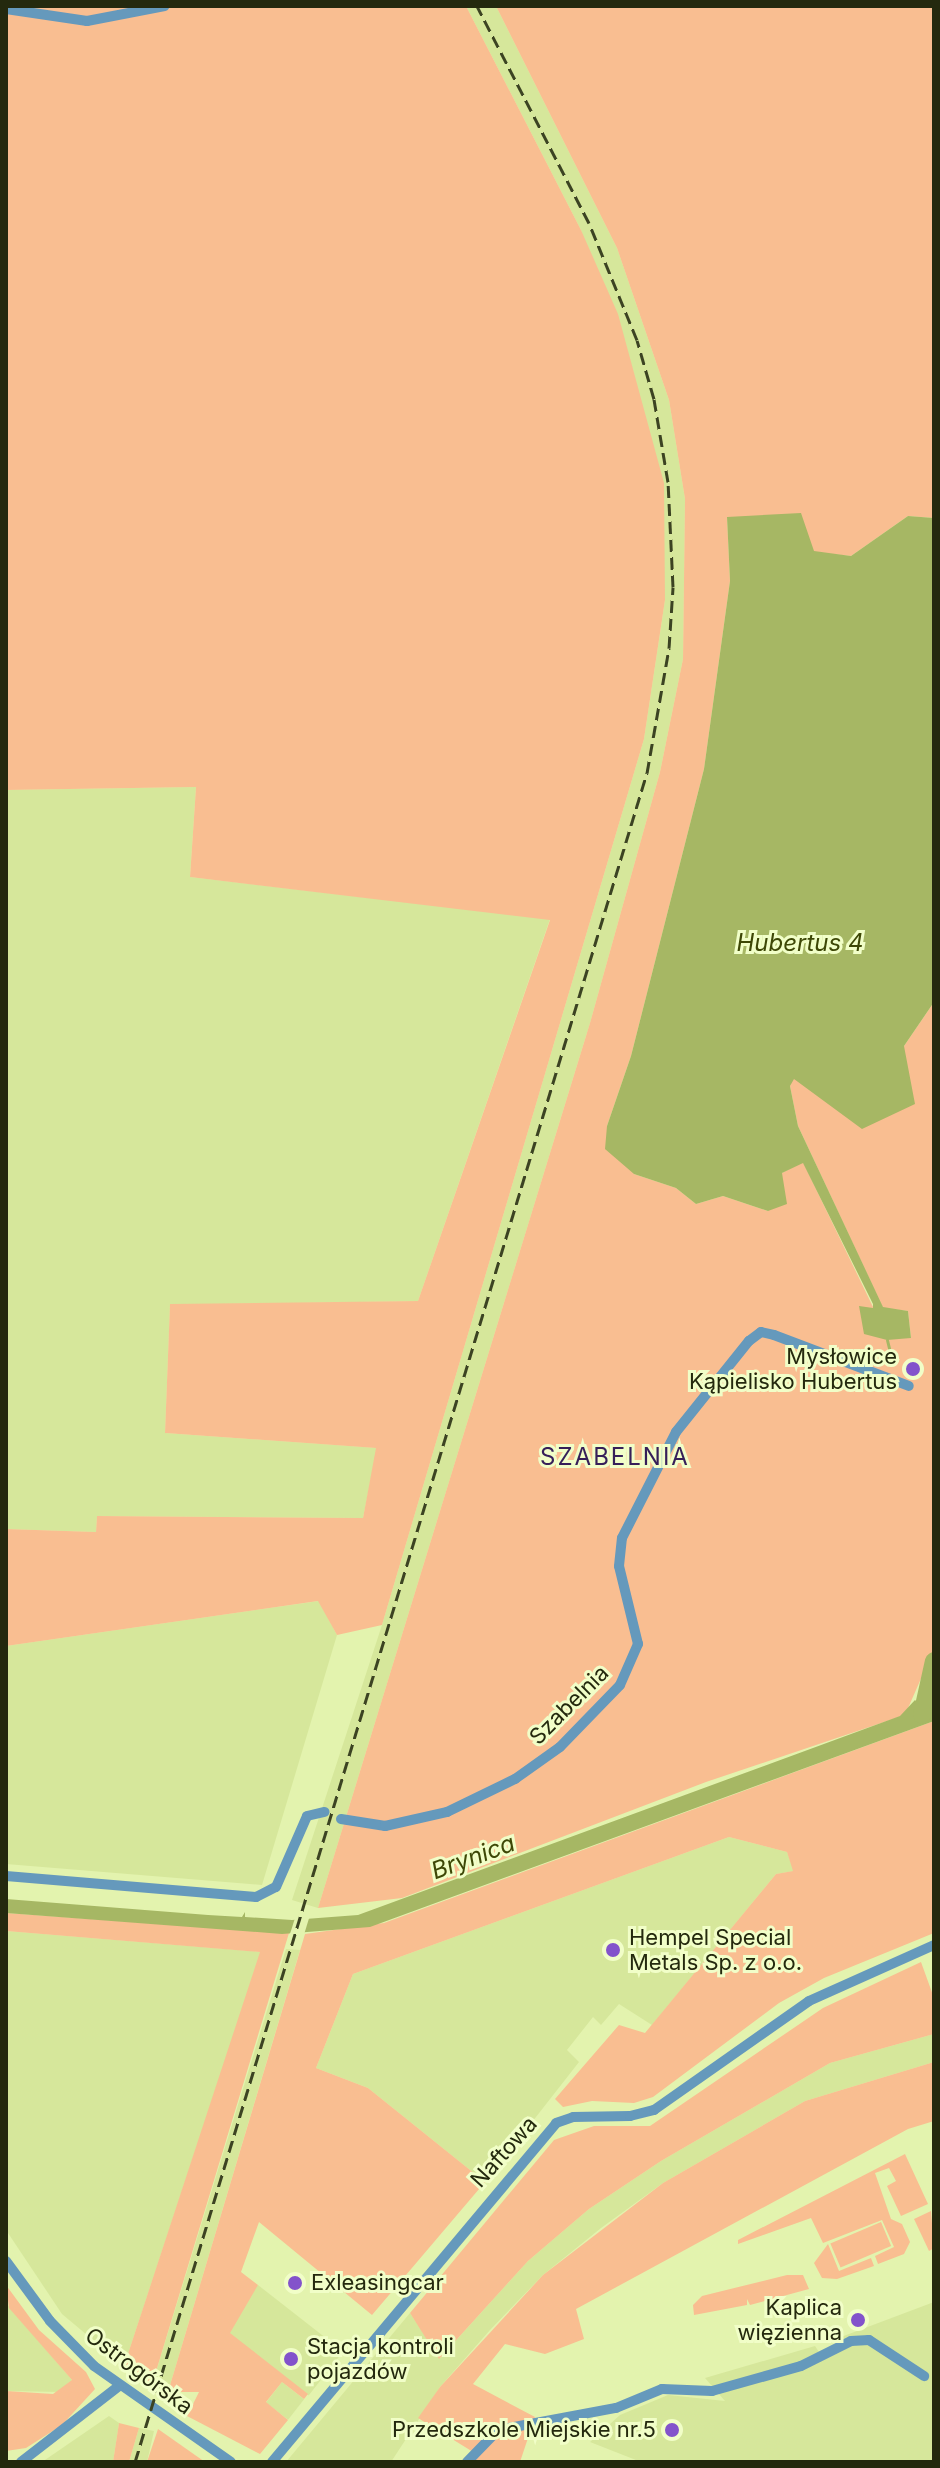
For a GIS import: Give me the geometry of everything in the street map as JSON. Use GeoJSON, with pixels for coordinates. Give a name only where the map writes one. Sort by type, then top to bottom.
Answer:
{"type":"FeatureCollection","features":[{"type":"Feature","properties":{"kind":"street"},"geometry":{"type":"LineString","coordinates":[[6,9],[78,22],[165,6]]}},
{"type":"Feature","properties":{"kind":"street","name":"Szabelnia"},"geometry":{"type":"LineString","coordinates":[[341,1819],[385,1826],[447,1812],[515,1779],[560,1747],[620,1685],[638,1644],[619,1566],[622,1538],[676,1432],[749,1341],[761,1332],[774,1335],[909,1386]]}},
{"type":"Feature","properties":{"kind":"street"},"geometry":{"type":"LineString","coordinates":[[6,1876],[256,1897],[276,1887],[307,1816],[325,1812]]}},
{"type":"Feature","properties":{"kind":"street","name":"Naftowa"},"geometry":{"type":"LineString","coordinates":[[272,2462],[556,2123],[573,2117],[630,2116],[654,2110],[809,2001],[934,1945]]}},
{"type":"Feature","properties":{"kind":"street","name":"Ostrogórska"},"geometry":{"type":"LineString","coordinates":[[6,2261],[66,2340],[119,2386],[231,2462]]}},
{"type":"Feature","properties":{"kind":"street"},"geometry":{"type":"LineString","coordinates":[[467,2462],[498,2430],[616,2408],[662,2389],[712,2391],[801,2366],[851,2341],[869,2340],[924,2376]]}},
{"type":"Feature","properties":{"kind":"street"},"geometry":{"type":"LineString","coordinates":[[21,2462],[119,2386]]}},
{"type":"Feature","properties":{"kind":"shaded area"},"geometry":{"type":"Polygon","coordinates":[[[6,6],[466,6],[581,230],[618,314],[664,483],[665,600],[644,739],[382,1625],[337,1635],[318,1601],[6,1646],[6,1529],[96,1532],[97,1516],[363,1518],[376,1448],[165,1433],[170,1304],[418,1301],[550,920],[190,877],[196,787],[6,790],[6,6]]]}},
{"type":"Feature","properties":{"kind":"shaded area"},"geometry":{"type":"Polygon","coordinates":[[[466,6],[496,6],[617,248],[669,400],[685,499],[683,659],[660,772],[590,1023],[318,1908],[292,1900],[382,1625],[644,739],[665,600],[581,230],[466,6]]]}},
{"type":"Feature","properties":{"kind":"shaded area"},"geometry":{"type":"Polygon","coordinates":[[[496,6],[934,6],[934,518],[908,516],[851,556],[813,552],[727,517],[730,581],[704,769],[631,1056],[607,1126],[634,1174],[676,1188],[696,1204],[723,1196],[768,1211],[782,1173],[803,1162],[874,1309],[859,1307],[911,1338],[908,1311],[883,1308],[798,1126],[790,1086],[793,1078],[904,1046],[934,1002],[934,1649],[905,1715],[706,1782],[402,1898],[318,1908],[590,1023],[660,772],[683,659],[685,499],[669,400],[617,248],[496,6]]]}},
{"type":"Feature","properties":{"kind":"shaded area"},"geometry":{"type":"Polygon","coordinates":[[[196,787],[190,877],[550,919],[418,1301],[170,1305],[165,1433],[377,1448],[363,1518],[97,1516],[96,1532],[6,1529],[6,790],[196,787]]]}},
{"type":"Feature","properties":{"kind":"shaded area"},"geometry":{"type":"Polygon","coordinates":[[[319,1601],[337,1635],[262,1885],[6,1864],[6,1646],[319,1601]]]}},
{"type":"Feature","properties":{"kind":"shaded area"},"geometry":{"type":"Polygon","coordinates":[[[934,1721],[934,1933],[824,1978],[779,2003],[653,2097],[634,2103],[592,2101],[563,2107],[555,2099],[619,2025],[645,2033],[776,1874],[793,1871],[787,1852],[729,1837],[353,1974],[316,2068],[368,2088],[485,2182],[372,2315],[259,2222],[241,2272],[258,2285],[230,2333],[308,2394],[304,2399],[282,2382],[266,2402],[288,2420],[260,2454],[187,2416],[199,2392],[168,2392],[305,1934],[384,1923],[934,1721]]]}},
{"type":"Feature","properties":{"kind":"shaded area"},"geometry":{"type":"Polygon","coordinates":[[[729,1837],[787,1852],[794,1871],[776,1874],[652,2025],[619,2004],[601,2025],[593,2017],[567,2050],[579,2062],[485,2182],[368,2088],[316,2068],[353,1974],[729,1837]]]}},
{"type":"Feature","properties":{"kind":"shaded area"},"geometry":{"type":"Polygon","coordinates":[[[6,1913],[289,1933],[151,2388],[124,2366],[260,1952],[6,1931],[6,1913]]]}},
{"type":"Feature","properties":{"kind":"shaded area"},"geometry":{"type":"Polygon","coordinates":[[[6,1931],[261,1952],[124,2366],[62,2314],[6,2230],[6,1931]]]}},
{"type":"Feature","properties":{"kind":"shaded area"},"geometry":{"type":"Polygon","coordinates":[[[286,1949],[300,1950],[168,2392],[151,2388],[286,1949]]]}},
{"type":"Feature","properties":{"kind":"shaded area"},"geometry":{"type":"Polygon","coordinates":[[[921,1962],[934,1998],[934,2034],[830,2063],[661,2161],[589,2209],[528,2261],[439,2359],[410,2313],[554,2140],[594,2126],[650,2126],[823,2008],[921,1962]]]}},
{"type":"Feature","properties":{"kind":"shaded area"},"geometry":{"type":"Polygon","coordinates":[[[934,2034],[934,2062],[805,2101],[663,2183],[601,2228],[543,2275],[490,2330],[440,2387],[391,2462],[286,2462],[410,2313],[440,2358],[528,2261],[589,2209],[661,2161],[830,2063],[934,2034]]]}},
{"type":"Feature","properties":{"kind":"shaded area"},"geometry":{"type":"Polygon","coordinates":[[[934,2062],[934,2121],[908,2129],[576,2309],[584,2339],[545,2354],[505,2344],[473,2384],[535,2417],[520,2462],[475,2462],[478,2455],[418,2418],[440,2387],[543,2275],[663,2183],[805,2101],[934,2062]]]}},
{"type":"Feature","properties":{"kind":"shaded area"},"geometry":{"type":"Polygon","coordinates":[[[905,2154],[928,2204],[901,2216],[887,2186],[896,2181],[889,2168],[875,2173],[891,2219],[902,2224],[910,2242],[904,2254],[878,2264],[875,2256],[894,2247],[882,2220],[823,2243],[811,2218],[738,2244],[738,2240],[905,2154]]]}},
{"type":"Feature","properties":{"kind":"shaded area"},"geometry":{"type":"Polygon","coordinates":[[[931,2211],[934,2248],[929,2251],[914,2219],[931,2211]]]}},
{"type":"Feature","properties":{"kind":"shaded area"},"geometry":{"type":"Polygon","coordinates":[[[881,2222],[891,2246],[841,2267],[830,2243],[881,2222]]]}},
{"type":"Feature","properties":{"kind":"shaded area"},"geometry":{"type":"Polygon","coordinates":[[[828,2244],[839,2271],[871,2258],[874,2266],[837,2279],[822,2278],[814,2263],[828,2244]]]}},
{"type":"Feature","properties":{"kind":"shaded area"},"geometry":{"type":"Polygon","coordinates":[[[787,2275],[803,2275],[809,2289],[750,2305],[747,2299],[747,2305],[694,2315],[693,2305],[702,2296],[787,2275]]]}},
{"type":"Feature","properties":{"kind":"shaded area"},"geometry":{"type":"Polygon","coordinates":[[[6,2285],[39,2330],[86,2372],[95,2389],[62,2425],[26,2448],[6,2451],[6,2391],[53,2394],[72,2380],[9,2308],[6,2285]]]}},
{"type":"Feature","properties":{"kind":"shaded area"},"geometry":{"type":"Polygon","coordinates":[[[258,2285],[343,2351],[309,2396],[224,2329],[258,2285]]]}},
{"type":"Feature","properties":{"kind":"shaded area"},"geometry":{"type":"Polygon","coordinates":[[[934,2302],[934,2462],[641,2462],[590,2442],[620,2415],[668,2395],[725,2401],[705,2378],[815,2346],[819,2352],[840,2344],[841,2337],[934,2302]]]}},
{"type":"Feature","properties":{"kind":"shaded area"},"geometry":{"type":"Polygon","coordinates":[[[6,2303],[72,2380],[62,2392],[6,2391],[6,2303]]]}},
{"type":"Feature","properties":{"kind":"shaded area"},"geometry":{"type":"Polygon","coordinates":[[[282,2382],[304,2399],[288,2420],[266,2402],[282,2382]]]}},
{"type":"Feature","properties":{"kind":"shaded area"},"geometry":{"type":"Polygon","coordinates":[[[109,2416],[119,2423],[113,2462],[42,2462],[109,2416]]]}},
{"type":"Feature","properties":{"kind":"shaded area"},"geometry":{"type":"Polygon","coordinates":[[[119,2423],[139,2428],[129,2462],[113,2462],[119,2423]]]}},
{"type":"Feature","properties":{"kind":"shaded area"},"geometry":{"type":"Polygon","coordinates":[[[139,2428],[154,2431],[147,2462],[129,2462],[139,2428]]]}},
{"type":"Feature","properties":{"kind":"shaded area"},"geometry":{"type":"Polygon","coordinates":[[[158,2429],[205,2462],[147,2462],[158,2429]]]}},
{"type":"Feature","properties":{"kind":"water","name":"Hubertus 4"},"geometry":{"type":"Polygon","coordinates":[[[801,513],[814,551],[851,556],[908,516],[934,518],[934,1002],[904,1046],[915,1104],[862,1129],[794,1079],[790,1086],[798,1126],[883,1307],[908,1311],[911,1338],[887,1340],[864,1334],[859,1306],[873,1308],[873,1304],[803,1163],[782,1173],[787,1204],[768,1211],[723,1196],[696,1204],[676,1188],[634,1174],[605,1149],[607,1126],[631,1056],[704,769],[730,581],[727,517],[801,513]]]}},
{"type":"Feature","properties":{"kind":"water"},"geometry":{"type":"Polygon","coordinates":[[[933,1693],[934,1721],[370,1927],[282,1934],[6,1913],[6,1899],[242,1917],[245,1912],[245,1917],[292,1920],[358,1915],[900,1716],[915,1700],[922,1707],[933,1693]]]}},
{"type":"Feature","properties":{"kind":"pier"},"geometry":{"type":"Polygon","coordinates":[[[296,1915],[310,1915],[303,1938],[289,1937],[296,1915]]]}},
{"type":"Feature","properties":{"kind":"waterway"},"geometry":{"type":"LineString","coordinates":[[887,1340],[892,1360]]}},
{"type":"Feature","properties":{"kind":"waterway"},"geometry":{"type":"LineString","coordinates":[[922,1715],[934,1661]]}},
{"type":"Feature","properties":{"kind":"railway"},"geometry":{"type":"LineString","coordinates":[[135,2462],[647,773],[669,648],[673,587],[668,482],[654,399],[637,340],[589,223],[477,6]]}},
{"type":"Feature","properties":{"kind":"place","name":"Mysłowice Kąpielisko Hubertus"},"geometry":{"type":"Point","coordinates":[913,1369]}},
{"type":"Feature","properties":{"kind":"place","name":"Hempel Special Metals Sp. z o.o."},"geometry":{"type":"Point","coordinates":[613,1950]}},
{"type":"Feature","properties":{"kind":"place","name":"Exleasingcar"},"geometry":{"type":"Point","coordinates":[295,2283]}},
{"type":"Feature","properties":{"kind":"place","name":"Kaplica więzienna"},"geometry":{"type":"Point","coordinates":[858,2320]}},
{"type":"Feature","properties":{"kind":"place","name":"Stacja kontroli pojazdów"},"geometry":{"type":"Point","coordinates":[291,2359]}},
{"type":"Feature","properties":{"kind":"place","name":"Przedszkole Miejskie nr.5"},"geometry":{"type":"Point","coordinates":[672,2430]}},
{"type":"Feature","properties":{"kind":"district","name":"SZABELNIA"},"geometry":{"type":"Point","coordinates":[615,1457]}},
{"type":"Feature","properties":{"kind":"water label","name":"Brynica"},"geometry":{"type":"Point","coordinates":[473,1857]}}]}
